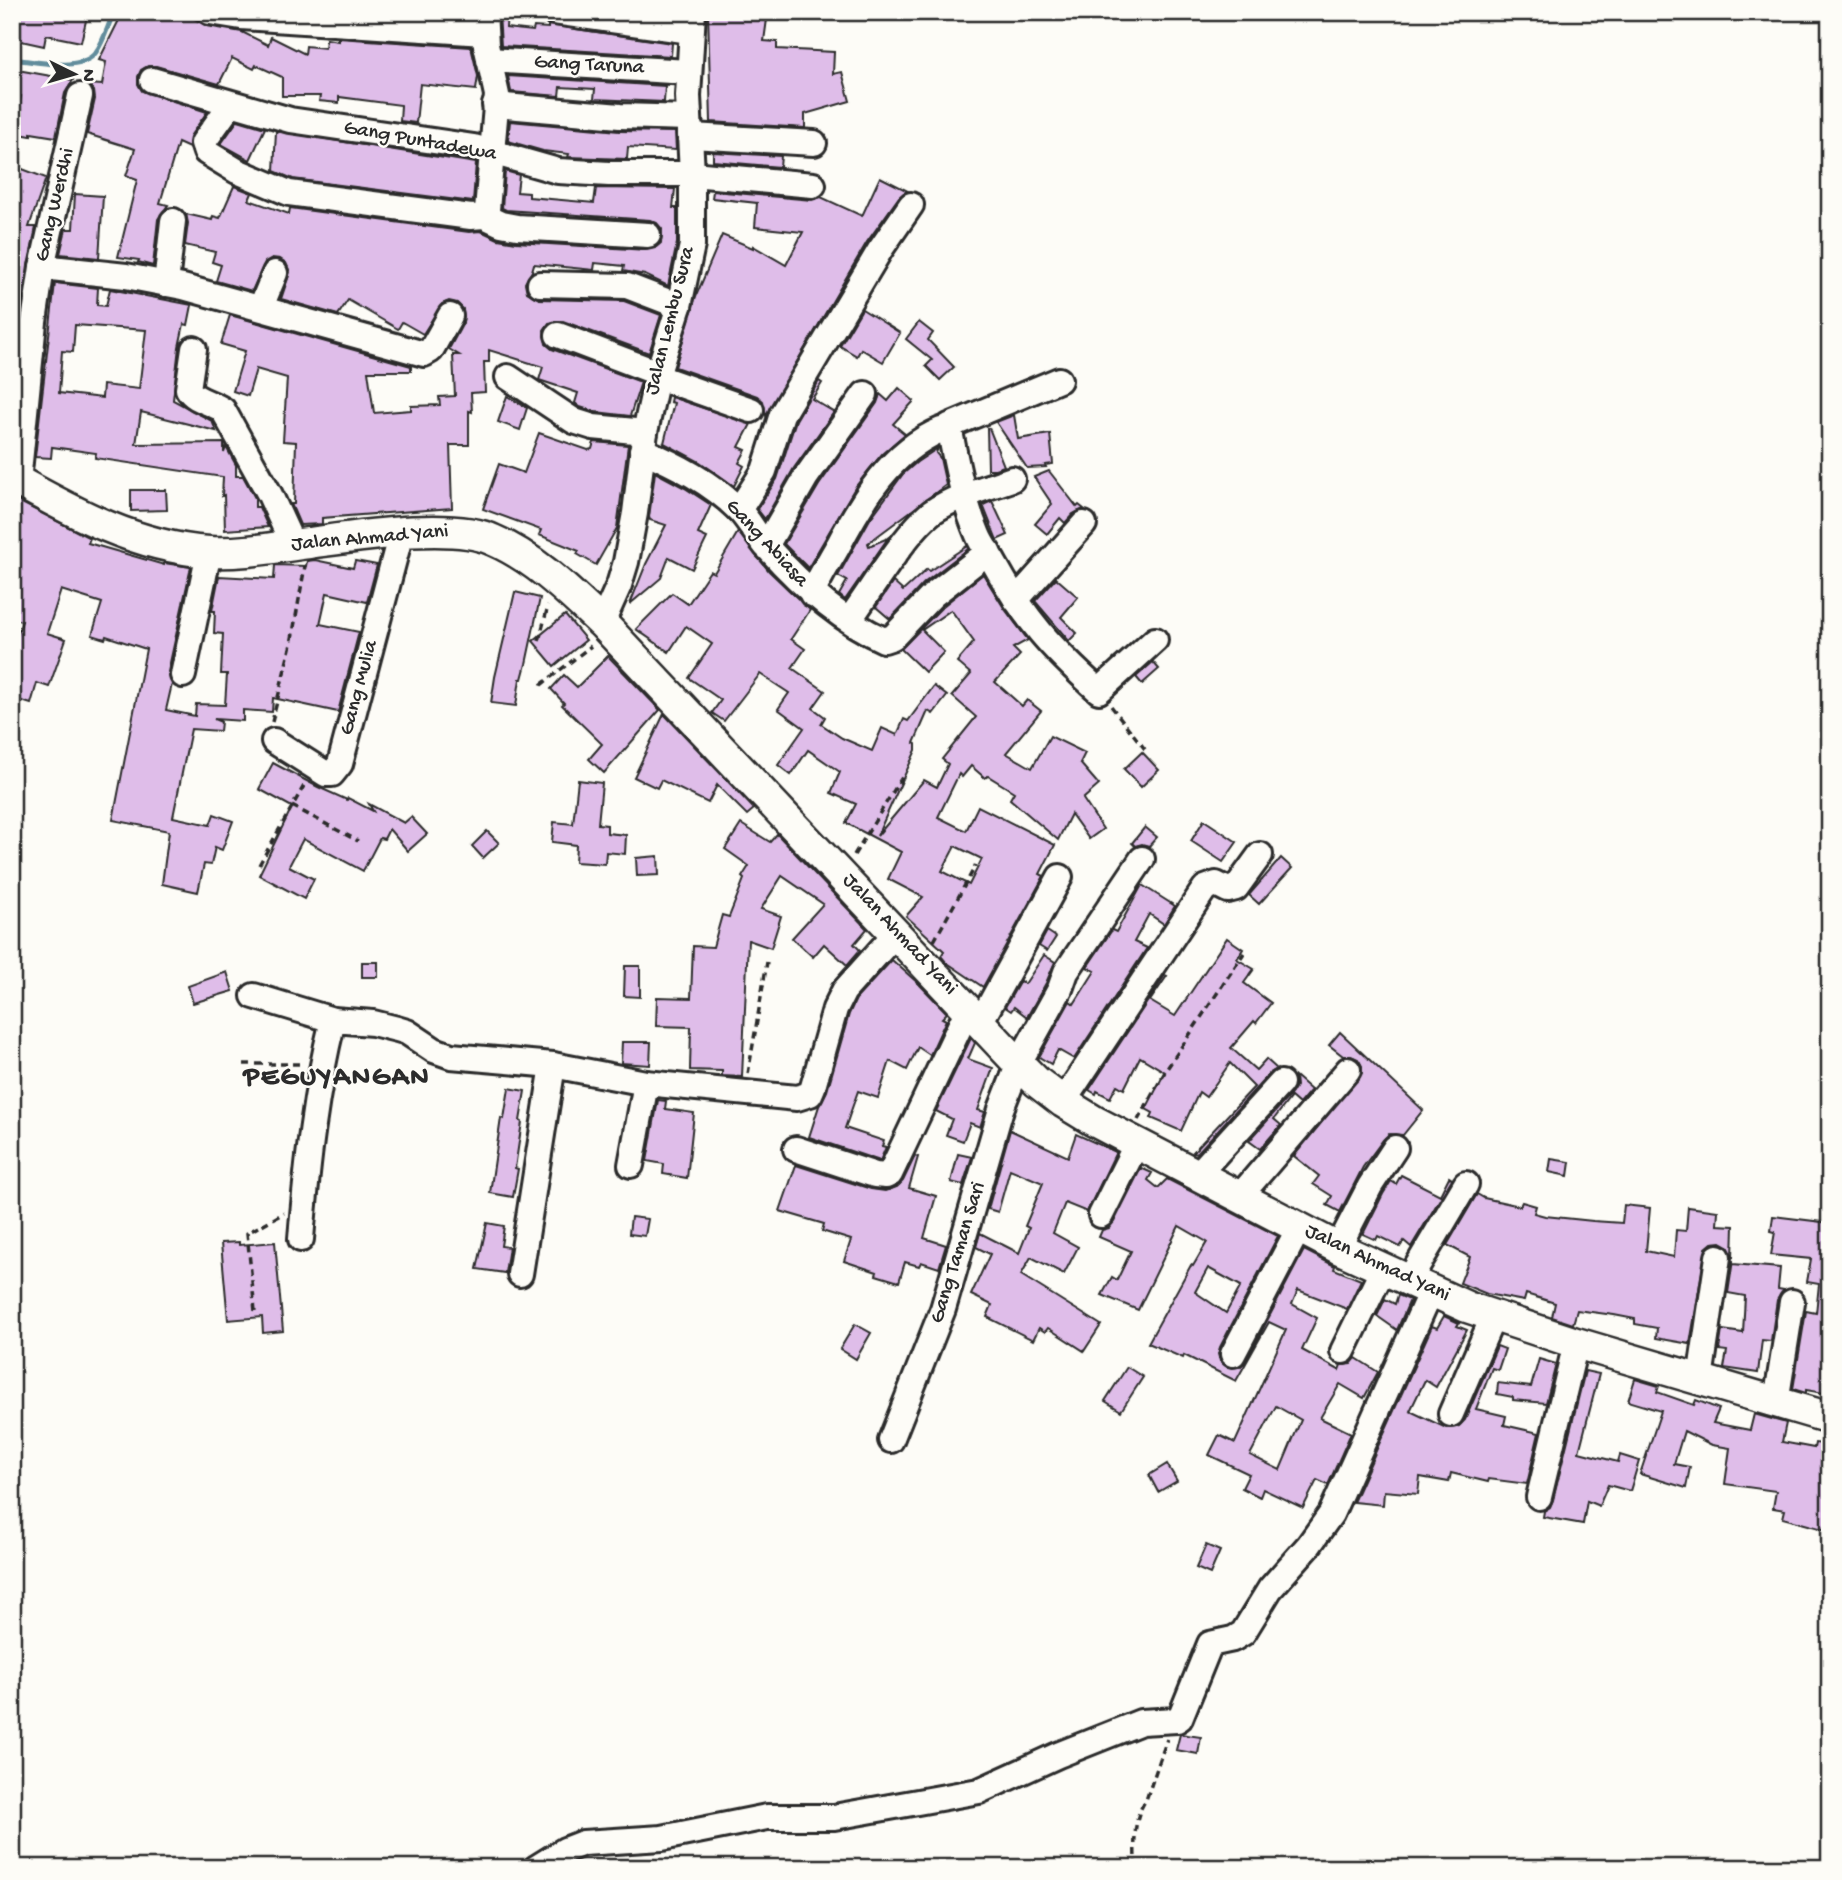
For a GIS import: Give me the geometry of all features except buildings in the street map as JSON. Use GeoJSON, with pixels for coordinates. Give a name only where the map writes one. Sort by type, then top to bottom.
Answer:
{"type":"FeatureCollection","features":[{"type":"Feature","properties":{"kind":"main road","name":"Jalan Ahmad Yani"},"geometry":{"type":"LineString","coordinates":[[15,480],[52,501],[127,535],[161,545],[209,552],[232,553],[401,533],[459,532],[492,539],[555,580],[606,627],[1019,1063],[1063,1102],[1338,1248],[1493,1317],[1830,1418]]}},
{"type":"Feature","properties":{"kind":"street"},"geometry":{"type":"LineString","coordinates":[[209,12],[254,18],[484,23],[496,86],[487,210],[484,216]]}},
{"type":"Feature","properties":{"kind":"street"},"geometry":{"type":"LineString","coordinates":[[554,12],[692,21]]}},
{"type":"Feature","properties":{"kind":"street","name":"Jalan Lembu Sura"},"geometry":{"type":"LineString","coordinates":[[606,627],[626,562],[643,441],[658,375],[679,306],[692,245],[688,72],[692,21]]}},
{"type":"Feature","properties":{"kind":"street","name":"Gang Taruna"},"geometry":{"type":"LineString","coordinates":[[489,60],[688,72]]}},
{"type":"Feature","properties":{"kind":"street","name":"Gang Puntadewa"},"geometry":{"type":"LineString","coordinates":[[152,80],[299,121],[474,147],[558,171],[692,174],[813,185]]}},
{"type":"Feature","properties":{"kind":"street","name":"Gang Werdhi"},"geometry":{"type":"LineString","coordinates":[[15,480],[42,267],[80,96]]}},
{"type":"Feature","properties":{"kind":"street"},"geometry":{"type":"LineString","coordinates":[[231,104],[203,143],[206,152],[237,171],[276,189],[308,197],[471,217],[484,216],[501,224],[517,227],[648,235]]}},
{"type":"Feature","properties":{"kind":"street"},"geometry":{"type":"LineString","coordinates":[[495,105],[620,116],[814,143]]}},
{"type":"Feature","properties":{"kind":"street"},"geometry":{"type":"LineString","coordinates":[[739,510],[764,471],[782,414],[880,250],[911,205]]}},
{"type":"Feature","properties":{"kind":"street"},"geometry":{"type":"LineString","coordinates":[[166,284],[173,221]]}},
{"type":"Feature","properties":{"kind":"street"},"geometry":{"type":"LineString","coordinates":[[42,267],[126,276],[166,284],[261,307],[424,354],[431,350],[450,316]]}},
{"type":"Feature","properties":{"kind":"street"},"geometry":{"type":"LineString","coordinates":[[261,307],[275,273]]}},
{"type":"Feature","properties":{"kind":"street"},"geometry":{"type":"LineString","coordinates":[[540,284],[627,286],[679,306]]}},
{"type":"Feature","properties":{"kind":"street"},"geometry":{"type":"LineString","coordinates":[[558,335],[751,410]]}},
{"type":"Feature","properties":{"kind":"street"},"geometry":{"type":"LineString","coordinates":[[194,349],[188,389],[191,394],[223,410],[270,495],[301,544]]}},
{"type":"Feature","properties":{"kind":"street","name":"Gang Abiasa"},"geometry":{"type":"LineString","coordinates":[[508,377],[574,421],[643,441],[693,474],[739,510],[766,546],[812,594],[881,639],[889,639],[933,595],[988,552]]}},
{"type":"Feature","properties":{"kind":"street"},"geometry":{"type":"LineString","coordinates":[[1059,380],[949,426],[964,496],[978,537],[1016,600],[1046,642],[1099,691],[1155,640]]}},
{"type":"Feature","properties":{"kind":"street"},"geometry":{"type":"LineString","coordinates":[[766,546],[806,477],[866,394]]}},
{"type":"Feature","properties":{"kind":"street"},"geometry":{"type":"LineString","coordinates":[[812,594],[850,523],[878,481],[907,449],[941,430]]}},
{"type":"Feature","properties":{"kind":"street"},"geometry":{"type":"LineString","coordinates":[[850,619],[918,527],[933,512],[964,496],[1012,479]]}},
{"type":"Feature","properties":{"kind":"street"},"geometry":{"type":"LineString","coordinates":[[1016,600],[1084,524]]}},
{"type":"Feature","properties":{"kind":"street","name":"Gang Mulia"},"geometry":{"type":"LineString","coordinates":[[314,767],[326,774],[332,774],[340,764],[401,533]]}},
{"type":"Feature","properties":{"kind":"street"},"geometry":{"type":"LineString","coordinates":[[183,675],[209,552]]}},
{"type":"Feature","properties":{"kind":"street"},"geometry":{"type":"LineString","coordinates":[[274,741],[314,767]]}},
{"type":"Feature","properties":{"kind":"street"},"geometry":{"type":"LineString","coordinates":[[1063,1102],[1205,888],[1216,884],[1228,890],[1236,888],[1260,855]]}},
{"type":"Feature","properties":{"kind":"street","name":"Gang Taman Sari"},"geometry":{"type":"LineString","coordinates":[[891,1440],[943,1309],[1001,1109],[1019,1063],[1060,989],[1066,972],[1142,859]]}},
{"type":"Feature","properties":{"kind":"street"},"geometry":{"type":"LineString","coordinates":[[796,1149],[875,1175],[890,1174],[974,1015],[1060,877]]}},
{"type":"Feature","properties":{"kind":"street"},"geometry":{"type":"LineString","coordinates":[[254,996],[333,1020],[373,1024],[407,1032],[434,1050],[451,1056],[553,1065],[646,1083],[797,1098],[810,1094],[835,1009],[844,991],[896,933]]}},
{"type":"Feature","properties":{"kind":"street"},"geometry":{"type":"LineString","coordinates":[[301,1239],[308,1154],[322,1064],[333,1020]]}},
{"type":"Feature","properties":{"kind":"street"},"geometry":{"type":"LineString","coordinates":[[520,1273],[553,1065]]}},
{"type":"Feature","properties":{"kind":"street"},"geometry":{"type":"LineString","coordinates":[[1239,1197],[1348,1070]]}},
{"type":"Feature","properties":{"kind":"street"},"geometry":{"type":"LineString","coordinates":[[631,1165],[646,1083]]}},
{"type":"Feature","properties":{"kind":"street"},"geometry":{"type":"LineString","coordinates":[[1197,1175],[1281,1083]]}},
{"type":"Feature","properties":{"kind":"street"},"geometry":{"type":"LineString","coordinates":[[1101,1215],[1132,1141]]}},
{"type":"Feature","properties":{"kind":"street"},"geometry":{"type":"LineString","coordinates":[[1338,1248],[1370,1186],[1395,1148]]}},
{"type":"Feature","properties":{"kind":"street"},"geometry":{"type":"LineString","coordinates":[[1343,1351],[1408,1280],[1466,1184]]}},
{"type":"Feature","properties":{"kind":"street"},"geometry":{"type":"LineString","coordinates":[[1233,1354],[1299,1228]]}},
{"type":"Feature","properties":{"kind":"street"},"geometry":{"type":"LineString","coordinates":[[1700,1378],[1718,1257]]}},
{"type":"Feature","properties":{"kind":"street"},"geometry":{"type":"LineString","coordinates":[[536,1868],[565,1850],[583,1843],[662,1838],[767,1817],[834,1817],[979,1791],[1058,1755],[1141,1722],[1173,1721],[1180,1718],[1210,1644],[1233,1639],[1242,1633],[1270,1589],[1309,1545],[1331,1514],[1408,1280]]}},
{"type":"Feature","properties":{"kind":"street"},"geometry":{"type":"LineString","coordinates":[[1776,1402],[1792,1302]]}},
{"type":"Feature","properties":{"kind":"street"},"geometry":{"type":"LineString","coordinates":[[1451,1414],[1493,1317]]}},
{"type":"Feature","properties":{"kind":"street"},"geometry":{"type":"LineString","coordinates":[[1539,1497],[1576,1343]]}},
{"type":"Feature","properties":{"kind":"path"},"geometry":{"type":"LineString","coordinates":[[274,741],[271,727],[291,644],[301,544]]}},
{"type":"Feature","properties":{"kind":"path"},"geometry":{"type":"LineString","coordinates":[[539,641],[555,580]]}},
{"type":"Feature","properties":{"kind":"path"},"geometry":{"type":"LineString","coordinates":[[541,685],[606,627]]}},
{"type":"Feature","properties":{"kind":"path"},"geometry":{"type":"LineString","coordinates":[[1099,691],[1148,753]]}},
{"type":"Feature","properties":{"kind":"path"},"geometry":{"type":"LineString","coordinates":[[258,865],[314,767]]}},
{"type":"Feature","properties":{"kind":"path"},"geometry":{"type":"LineString","coordinates":[[842,875],[904,774]]}},
{"type":"Feature","properties":{"kind":"path"},"geometry":{"type":"LineString","coordinates":[[292,807],[358,841]]}},
{"type":"Feature","properties":{"kind":"path"},"geometry":{"type":"LineString","coordinates":[[923,961],[976,864]]}},
{"type":"Feature","properties":{"kind":"path"},"geometry":{"type":"LineString","coordinates":[[1132,1141],[1166,1070],[1244,953]]}},
{"type":"Feature","properties":{"kind":"path"},"geometry":{"type":"LineString","coordinates":[[744,1094],[767,962]]}},
{"type":"Feature","properties":{"kind":"path"},"geometry":{"type":"LineString","coordinates":[[244,1064],[322,1064]]}},
{"type":"Feature","properties":{"kind":"path"},"geometry":{"type":"LineString","coordinates":[[255,1311],[247,1233],[304,1202]]}},
{"type":"Feature","properties":{"kind":"path"},"geometry":{"type":"LineString","coordinates":[[1135,1868],[1139,1808],[1146,1800],[1173,1721]]}},
{"type":"Feature","properties":{"kind":"waterway"},"geometry":{"type":"LineString","coordinates":[[12,59],[69,64],[89,58],[101,43],[114,12]]}},
{"type":"Feature","properties":{"kind":"district","name":"PEGUYANGAN"},"geometry":{"type":"Point","coordinates":[337,1078]}}]}
